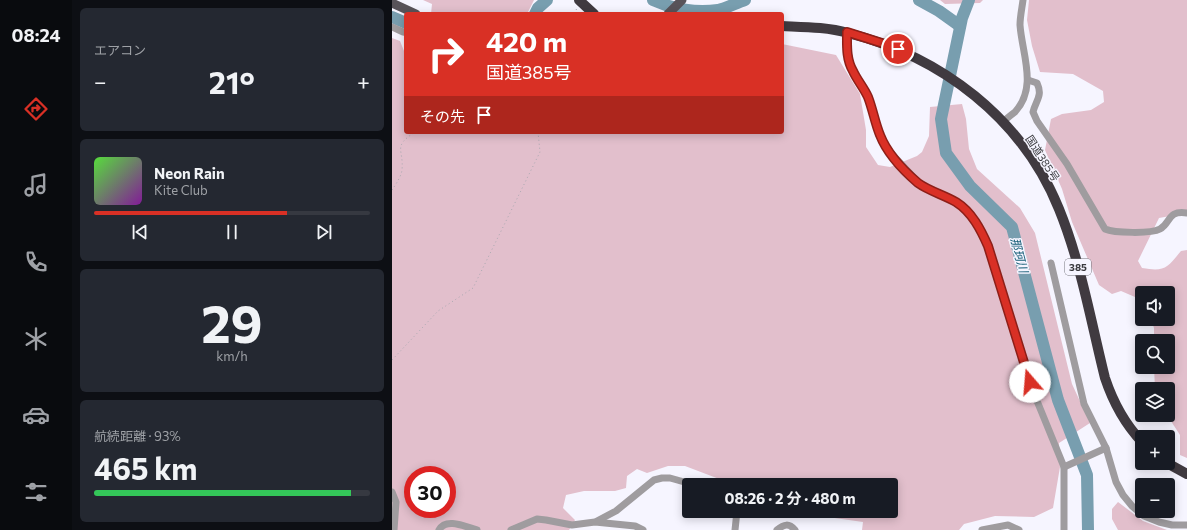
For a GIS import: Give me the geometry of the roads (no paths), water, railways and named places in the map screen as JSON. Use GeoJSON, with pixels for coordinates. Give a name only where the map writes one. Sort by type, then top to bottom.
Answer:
{"type":"FeatureCollection","features":[{"type":"Feature","properties":{"kind":"highway"},"geometry":{"type":"LineString","coordinates":[[579,0],[592,12]]}},
{"type":"Feature","properties":{"kind":"highway","name":"国道385号"},"geometry":{"type":"LineString","coordinates":[[784,26],[808,27],[847,32],[910,54],[940,70],[969,91],[1003,122],[1030,157],[1043,178],[1056,204],[1076,259],[1110,392],[1128,425],[1135,434]]}},
{"type":"Feature","properties":{"kind":"highway"},"geometry":{"type":"LineString","coordinates":[[1175,467],[1187,474]]}},
{"type":"Feature","properties":{"kind":"main road"},"geometry":{"type":"LineString","coordinates":[[670,12],[682,0]]}},
{"type":"Feature","properties":{"kind":"main road"},"geometry":{"type":"LineString","coordinates":[[392,3],[412,12]]}},
{"type":"Feature","properties":{"kind":"street"},"geometry":{"type":"LineString","coordinates":[[1003,122],[1015,112],[1026,93],[1028,80],[1020,23],[1023,0]]}},
{"type":"Feature","properties":{"kind":"street"},"geometry":{"type":"LineString","coordinates":[[392,27],[403,32]]}},
{"type":"Feature","properties":{"kind":"street"},"geometry":{"type":"LineString","coordinates":[[847,32],[849,63],[852,71],[867,95],[880,136],[888,150],[917,182],[964,208],[982,233],[988,246],[1035,396],[1067,465],[1064,530]]}},
{"type":"Feature","properties":{"kind":"street"},"geometry":{"type":"LineString","coordinates":[[1028,80],[1037,83],[1039,89],[1039,97],[1034,105],[1033,112],[1037,121],[1067,164],[1105,229],[1111,231],[1139,232],[1159,229],[1174,214],[1180,212],[1187,213]]}},
{"type":"Feature","properties":{"kind":"street"},"geometry":{"type":"LineString","coordinates":[[1051,263],[1084,404],[1106,448],[1116,482],[1122,495],[1144,516],[1158,522],[1172,525],[1187,525]]}},
{"type":"Feature","properties":{"kind":"street"},"geometry":{"type":"LineString","coordinates":[[1067,465],[1106,448]]}},
{"type":"Feature","properties":{"kind":"street"},"geometry":{"type":"LineString","coordinates":[[511,530],[537,520],[546,520],[572,525],[595,522],[606,518],[616,511],[654,480],[670,478],[682,481]]}},
{"type":"Feature","properties":{"kind":"street"},"geometry":{"type":"LineString","coordinates":[[392,492],[396,502],[394,530]]}},
{"type":"Feature","properties":{"kind":"street"},"geometry":{"type":"LineString","coordinates":[[735,530],[736,518]]}},
{"type":"Feature","properties":{"kind":"street"},"geometry":{"type":"LineString","coordinates":[[595,522],[635,526],[643,530]]}},
{"type":"Feature","properties":{"kind":"street"},"geometry":{"type":"LineString","coordinates":[[439,530],[441,526],[445,524],[451,524],[477,530]]}},
{"type":"Feature","properties":{"kind":"street"},"geometry":{"type":"LineString","coordinates":[[778,530],[783,525],[787,524],[792,526],[795,530]]}},
{"type":"Feature","properties":{"kind":"street"},"geometry":{"type":"LineString","coordinates":[[982,530],[1008,525],[1019,530]]}},
{"type":"Feature","properties":{"kind":"waterway"},"geometry":{"type":"LineString","coordinates":[[536,12],[538,8],[547,0]]}},
{"type":"Feature","properties":{"kind":"waterway"},"geometry":{"type":"LineString","coordinates":[[653,0],[668,6],[693,11],[718,10],[745,0]]}},
{"type":"Feature","properties":{"kind":"waterway"},"geometry":{"type":"LineString","coordinates":[[919,0],[939,11],[960,26]]}},
{"type":"Feature","properties":{"kind":"waterway","name":"那珂川"},"geometry":{"type":"LineString","coordinates":[[969,0],[962,18],[941,119],[946,153],[970,186],[1012,227],[1058,400],[1087,475],[1088,530]]}},
{"type":"Feature","properties":{"kind":"waterway"},"geometry":{"type":"LineString","coordinates":[[392,17],[404,22]]}}]}
